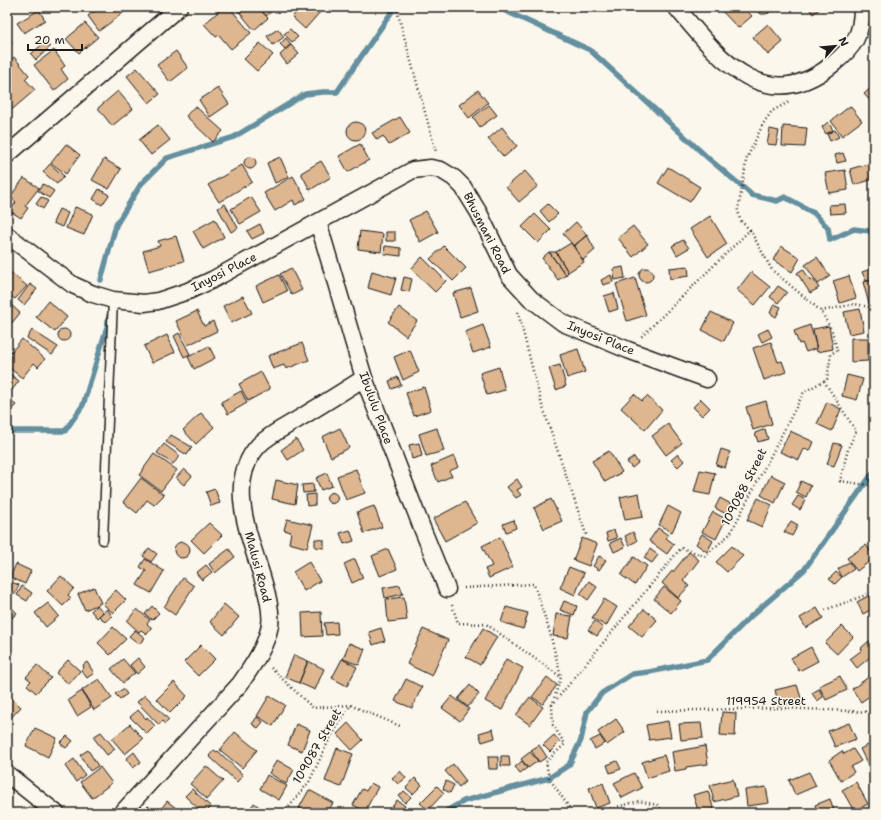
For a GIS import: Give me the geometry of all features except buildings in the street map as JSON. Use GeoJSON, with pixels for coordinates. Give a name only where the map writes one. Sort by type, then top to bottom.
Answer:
{"type":"FeatureCollection","features":[{"type":"Feature","properties":{"kind":"street"},"geometry":{"type":"LineString","coordinates":[[7,155],[179,7]]}},
{"type":"Feature","properties":{"kind":"street"},"geometry":{"type":"LineString","coordinates":[[676,7],[698,34],[732,68],[755,82],[774,86],[787,85],[806,80],[824,71],[847,52],[860,30],[862,7]]}},
{"type":"Feature","properties":{"kind":"street","name":"Inyosi Place"},"geometry":{"type":"LineString","coordinates":[[7,235],[73,285],[93,294],[113,300],[144,303],[158,301],[212,280],[413,170],[431,168],[441,170]]}},
{"type":"Feature","properties":{"kind":"street","name":"Bhusmani Road"},"geometry":{"type":"LineString","coordinates":[[441,170],[454,178],[463,188],[479,213],[509,275]]}},
{"type":"Feature","properties":{"kind":"street","name":"Ibululu Place"},"geometry":{"type":"LineString","coordinates":[[318,222],[364,378],[422,528],[448,589]]}},
{"type":"Feature","properties":{"kind":"street","name":"Inyosi Place"},"geometry":{"type":"LineString","coordinates":[[509,275],[531,299],[564,323],[628,350],[707,380]]}},
{"type":"Feature","properties":{"kind":"street","name":"Malusi Road"},"geometry":{"type":"LineString","coordinates":[[122,813],[240,684],[256,661],[264,646],[270,623],[268,596],[245,520],[241,494],[243,475],[249,459],[260,444],[275,433],[364,378]]}},
{"type":"Feature","properties":{"kind":"street"},"geometry":{"type":"LineString","coordinates":[[7,774],[56,813]]}},
{"type":"Feature","properties":{"kind":"lane"},"geometry":{"type":"LineString","coordinates":[[103,540],[113,300]]}},
{"type":"Feature","properties":{"kind":"path"},"geometry":{"type":"LineString","coordinates":[[396,7],[441,170]]}},
{"type":"Feature","properties":{"kind":"path"},"geometry":{"type":"LineString","coordinates":[[787,85],[790,102],[772,111],[763,124],[746,160],[738,210],[740,220],[750,230],[772,270],[821,311],[832,331],[837,350],[831,354],[827,379],[824,381],[856,431],[848,449],[840,481],[874,486]]}},
{"type":"Feature","properties":{"kind":"path"},"geometry":{"type":"LineString","coordinates":[[628,350],[750,230]]}},
{"type":"Feature","properties":{"kind":"path"},"geometry":{"type":"LineString","coordinates":[[821,311],[855,304],[874,308]]}},
{"type":"Feature","properties":{"kind":"path"},"geometry":{"type":"LineString","coordinates":[[517,305],[541,402],[587,537]]}},
{"type":"Feature","properties":{"kind":"path","name":"109088 Street"},"geometry":{"type":"LineString","coordinates":[[552,705],[682,548],[705,556],[730,534],[804,392],[824,381]]}},
{"type":"Feature","properties":{"kind":"path"},"geometry":{"type":"LineString","coordinates":[[561,677],[486,624],[458,623],[448,589],[534,584],[550,633],[561,677],[552,705],[553,725],[565,744],[546,762],[549,778],[573,813]]}},
{"type":"Feature","properties":{"kind":"path"},"geometry":{"type":"LineString","coordinates":[[825,610],[874,592]]}},
{"type":"Feature","properties":{"kind":"path","name":"109087 Street"},"geometry":{"type":"LineString","coordinates":[[256,661],[265,663],[313,708],[350,705],[400,726]]}},
{"type":"Feature","properties":{"kind":"path","name":"109087 Street"},"geometry":{"type":"LineString","coordinates":[[284,813],[309,782],[330,740],[350,705]]}},
{"type":"Feature","properties":{"kind":"path","name":"119954 Street"},"geometry":{"type":"LineString","coordinates":[[657,711],[780,708],[874,712]]}},
{"type":"Feature","properties":{"kind":"path"},"geometry":{"type":"LineString","coordinates":[[595,813],[640,801],[657,805],[665,813]]}},
{"type":"Feature","properties":{"kind":"path"},"geometry":{"type":"LineString","coordinates":[[768,813],[781,810],[788,813]]}},
{"type":"Feature","properties":{"kind":"waterway"},"geometry":{"type":"LineString","coordinates":[[101,280],[116,225],[141,184],[167,158],[234,137],[305,94],[337,92],[395,7]]}},
{"type":"Feature","properties":{"kind":"waterway"},"geometry":{"type":"LineString","coordinates":[[497,7],[590,50],[708,158],[752,195],[777,201],[785,197],[814,213],[828,228],[830,240],[854,229],[870,231],[874,229]]}},
{"type":"Feature","properties":{"kind":"waterway"},"geometry":{"type":"LineString","coordinates":[[7,431],[65,431],[83,405],[107,327],[109,315]]}},
{"type":"Feature","properties":{"kind":"waterway"},"geometry":{"type":"LineString","coordinates":[[443,813],[464,801],[549,778],[569,765],[581,740],[587,712],[602,693],[632,674],[707,660],[750,617],[804,570],[874,471]]}}]}
